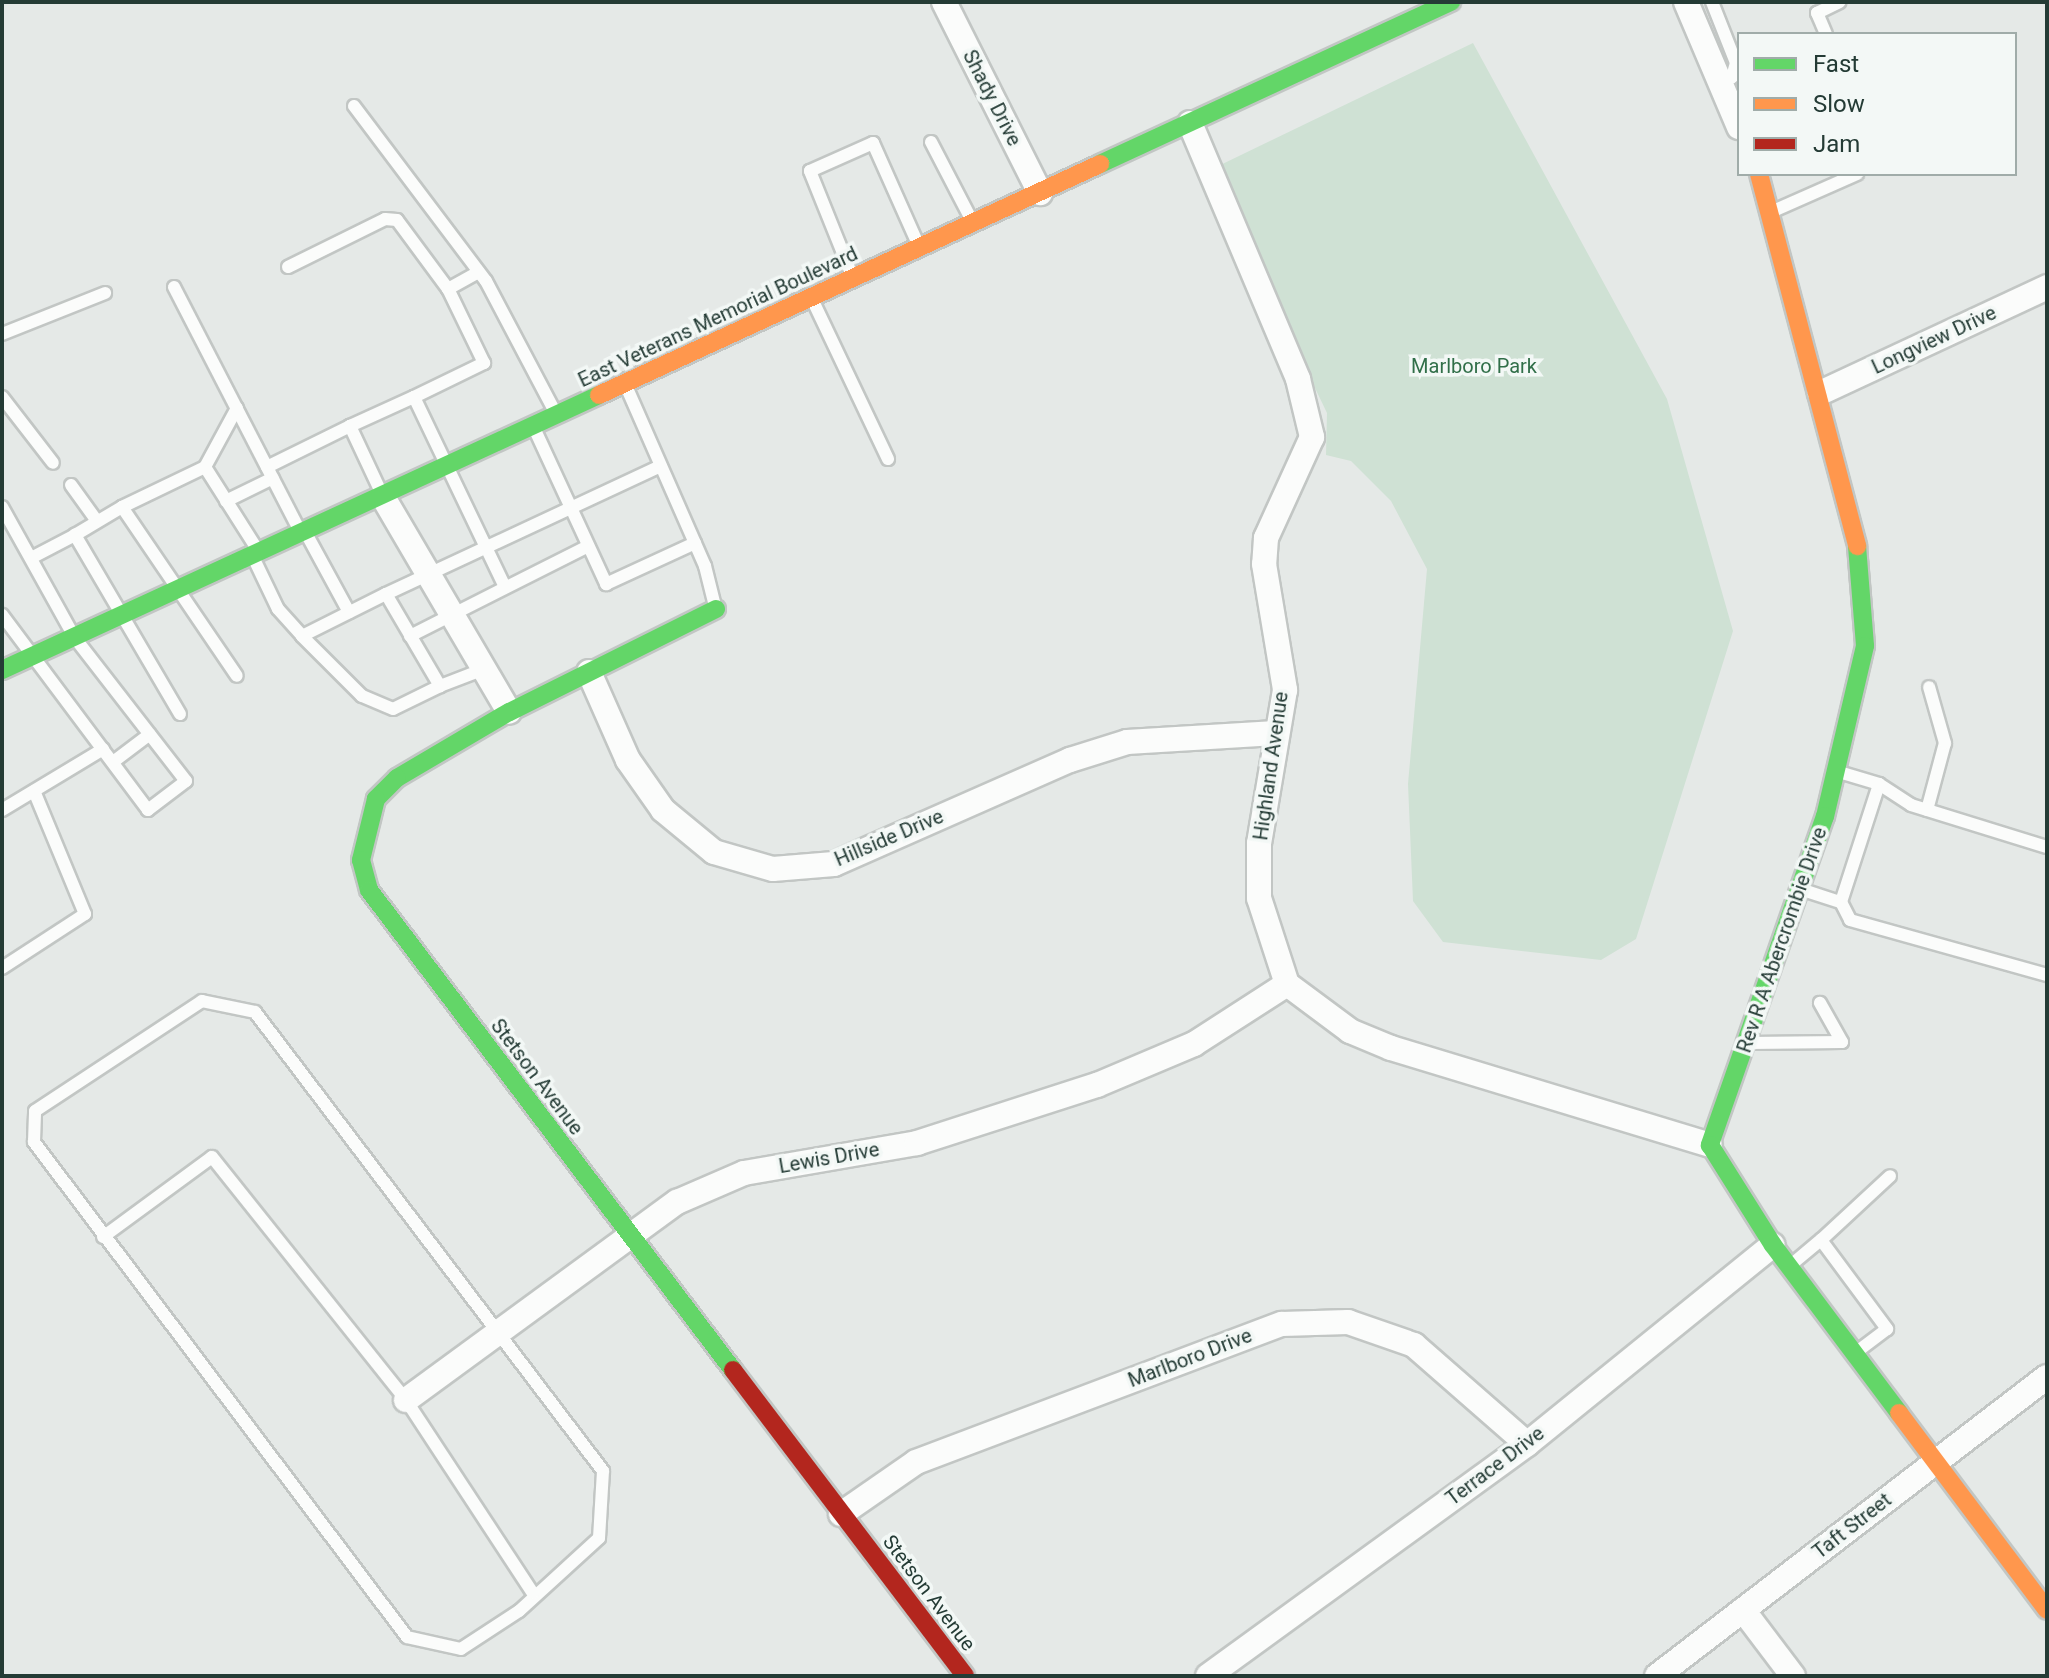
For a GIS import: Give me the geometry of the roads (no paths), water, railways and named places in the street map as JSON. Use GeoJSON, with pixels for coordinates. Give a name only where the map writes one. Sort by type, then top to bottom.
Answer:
{"type":"FeatureCollection","features":[{"type":"Feature","properties":{"kind":"street","name":"Shady Drive"},"geometry":{"type":"LineString","coordinates":[[944,2],[1040,193]]}},
{"type":"Feature","properties":{"kind":"street","name":"East Veterans Memorial Boulevard"},"geometry":{"type":"LineString","coordinates":[[2,670],[383,497],[1451,2]]}},
{"type":"Feature","properties":{"kind":"street"},"geometry":{"type":"LineString","coordinates":[[1687,2],[1737,122]]}},
{"type":"Feature","properties":{"kind":"street","name":"Highland Avenue"},"geometry":{"type":"LineString","coordinates":[[1190,123],[1298,379],[1312,437],[1266,538],[1285,690],[1276,733],[1259,898],[1287,984]]}},
{"type":"Feature","properties":{"kind":"street","name":"Rev R A Abercrombie Drive"},"geometry":{"type":"LineString","coordinates":[[1710,1145],[1800,889],[1836,771],[1865,646],[1855,518],[1760,176]]}},
{"type":"Feature","properties":{"kind":"street","name":"Longview Drive"},"geometry":{"type":"LineString","coordinates":[[1820,393],[2047,287]]}},
{"type":"Feature","properties":{"kind":"street"},"geometry":{"type":"LineString","coordinates":[[383,497],[509,712]]}},
{"type":"Feature","properties":{"kind":"street","name":"Stetson Avenue"},"geometry":{"type":"LineString","coordinates":[[716,609],[509,712],[386,788],[364,828],[361,860],[369,890],[965,1676]]}},
{"type":"Feature","properties":{"kind":"street","name":"Hillside Drive"},"geometry":{"type":"LineString","coordinates":[[589,672],[628,760],[663,810],[714,852],[773,869],[834,864],[1070,760],[1127,742],[1276,733]]}},
{"type":"Feature","properties":{"kind":"street"},"geometry":{"type":"LineString","coordinates":[[1287,984],[1350,1031],[1391,1048],[1710,1145],[1773,1245],[2047,1610]]}},
{"type":"Feature","properties":{"kind":"street","name":"Lewis Drive"},"geometry":{"type":"LineString","coordinates":[[406,1400],[627,1234],[744,1173],[917,1143],[1097,1085],[1194,1044],[1287,984]]}},
{"type":"Feature","properties":{"kind":"street","name":"Terrace Drive"},"geometry":{"type":"LineString","coordinates":[[1208,1676],[1527,1444],[1773,1245]]}},
{"type":"Feature","properties":{"kind":"street","name":"Marlboro Drive"},"geometry":{"type":"LineString","coordinates":[[841,1514],[916,1462],[1282,1324],[1348,1322],[1414,1345],[1527,1444]]}},
{"type":"Feature","properties":{"kind":"street","name":"Taft Street"},"geometry":{"type":"LineString","coordinates":[[1657,1676],[2047,1377]]}},
{"type":"Feature","properties":{"kind":"street"},"geometry":{"type":"LineString","coordinates":[[1743,1610],[1793,1676]]}},
{"type":"Feature","properties":{"kind":"lane"},"geometry":{"type":"LineString","coordinates":[[1712,2],[1736,63],[1732,77],[1721,83]]}},
{"type":"Feature","properties":{"kind":"lane"},"geometry":{"type":"LineString","coordinates":[[1825,32],[1814,7],[1840,2]]}},
{"type":"Feature","properties":{"kind":"lane"},"geometry":{"type":"LineString","coordinates":[[354,106],[479,272],[557,416]]}},
{"type":"Feature","properties":{"kind":"lane"},"geometry":{"type":"LineString","coordinates":[[931,142],[973,224]]}},
{"type":"Feature","properties":{"kind":"lane"},"geometry":{"type":"LineString","coordinates":[[853,279],[810,171],[873,143],[919,249]]}},
{"type":"Feature","properties":{"kind":"lane"},"geometry":{"type":"LineString","coordinates":[[1771,211],[1852,176]]}},
{"type":"Feature","properties":{"kind":"lane"},"geometry":{"type":"LineString","coordinates":[[226,501],[350,426],[484,363],[448,289],[397,220],[385,219],[288,267]]}},
{"type":"Feature","properties":{"kind":"lane"},"geometry":{"type":"LineString","coordinates":[[448,289],[479,272]]}},
{"type":"Feature","properties":{"kind":"lane"},"geometry":{"type":"LineString","coordinates":[[174,287],[270,472],[349,612]]}},
{"type":"Feature","properties":{"kind":"lane"},"geometry":{"type":"LineString","coordinates":[[2,334],[105,293]]}},
{"type":"Feature","properties":{"kind":"lane"},"geometry":{"type":"LineString","coordinates":[[812,298],[888,459]]}},
{"type":"Feature","properties":{"kind":"lane"},"geometry":{"type":"LineString","coordinates":[[625,385],[695,543],[716,609]]}},
{"type":"Feature","properties":{"kind":"lane"},"geometry":{"type":"LineString","coordinates":[[2,397],[53,463]]}},
{"type":"Feature","properties":{"kind":"lane"},"geometry":{"type":"LineString","coordinates":[[414,397],[505,587]]}},
{"type":"Feature","properties":{"kind":"lane"},"geometry":{"type":"LineString","coordinates":[[33,557],[122,507],[205,467],[237,408]]}},
{"type":"Feature","properties":{"kind":"lane"},"geometry":{"type":"LineString","coordinates":[[350,426],[383,497]]}},
{"type":"Feature","properties":{"kind":"lane"},"geometry":{"type":"LineString","coordinates":[[533,427],[606,584],[695,543]]}},
{"type":"Feature","properties":{"kind":"lane"},"geometry":{"type":"LineString","coordinates":[[302,636],[661,466]]}},
{"type":"Feature","properties":{"kind":"lane"},"geometry":{"type":"LineString","coordinates":[[205,467],[256,554],[278,609],[362,696],[393,709],[484,669]]}},
{"type":"Feature","properties":{"kind":"lane"},"geometry":{"type":"LineString","coordinates":[[71,485],[97,521]]}},
{"type":"Feature","properties":{"kind":"lane"},"geometry":{"type":"LineString","coordinates":[[2,507],[33,557],[75,638],[186,781],[148,810],[103,749],[28,659],[2,615]]}},
{"type":"Feature","properties":{"kind":"lane"},"geometry":{"type":"LineString","coordinates":[[122,507],[237,676]]}},
{"type":"Feature","properties":{"kind":"lane"},"geometry":{"type":"LineString","coordinates":[[75,535],[126,614],[180,714]]}},
{"type":"Feature","properties":{"kind":"lane"},"geometry":{"type":"LineString","coordinates":[[410,636],[588,546]]}},
{"type":"Feature","properties":{"kind":"lane"},"geometry":{"type":"LineString","coordinates":[[386,594],[440,686]]}},
{"type":"Feature","properties":{"kind":"lane"},"geometry":{"type":"LineString","coordinates":[[1927,810],[1945,743],[1929,687]]}},
{"type":"Feature","properties":{"kind":"lane"},"geometry":{"type":"LineString","coordinates":[[113,762],[150,734]]}},
{"type":"Feature","properties":{"kind":"lane"},"geometry":{"type":"LineString","coordinates":[[2,810],[103,749]]}},
{"type":"Feature","properties":{"kind":"lane"},"geometry":{"type":"LineString","coordinates":[[1836,771],[1879,784],[1927,810],[2047,847]]}},
{"type":"Feature","properties":{"kind":"lane"},"geometry":{"type":"LineString","coordinates":[[1879,784],[1841,902],[1850,920],[2047,975]]}},
{"type":"Feature","properties":{"kind":"lane"},"geometry":{"type":"LineString","coordinates":[[2,968],[85,914],[34,791]]}},
{"type":"Feature","properties":{"kind":"lane"},"geometry":{"type":"LineString","coordinates":[[1800,889],[1841,902]]}},
{"type":"Feature","properties":{"kind":"lane"},"geometry":{"type":"LineString","coordinates":[[202,1001],[255,1012],[603,1471],[599,1538],[533,1593],[519,1611],[461,1649],[407,1637],[103,1237],[34,1142],[35,1111],[202,1001]]}},
{"type":"Feature","properties":{"kind":"lane"},"geometry":{"type":"LineString","coordinates":[[1746,1043],[1842,1042],[1820,1003]]}},
{"type":"Feature","properties":{"kind":"lane"},"geometry":{"type":"LineString","coordinates":[[103,1237],[212,1157],[406,1400],[533,1593]]}},
{"type":"Feature","properties":{"kind":"lane"},"geometry":{"type":"LineString","coordinates":[[1789,1266],[1890,1176]]}},
{"type":"Feature","properties":{"kind":"lane"},"geometry":{"type":"LineString","coordinates":[[1821,1240],[1887,1329],[1855,1353]]}},
{"type":"Feature","properties":{"kind":"park label","name":"Marlboro Park"},"geometry":{"type":"Point","coordinates":[1474,366]}}]}
